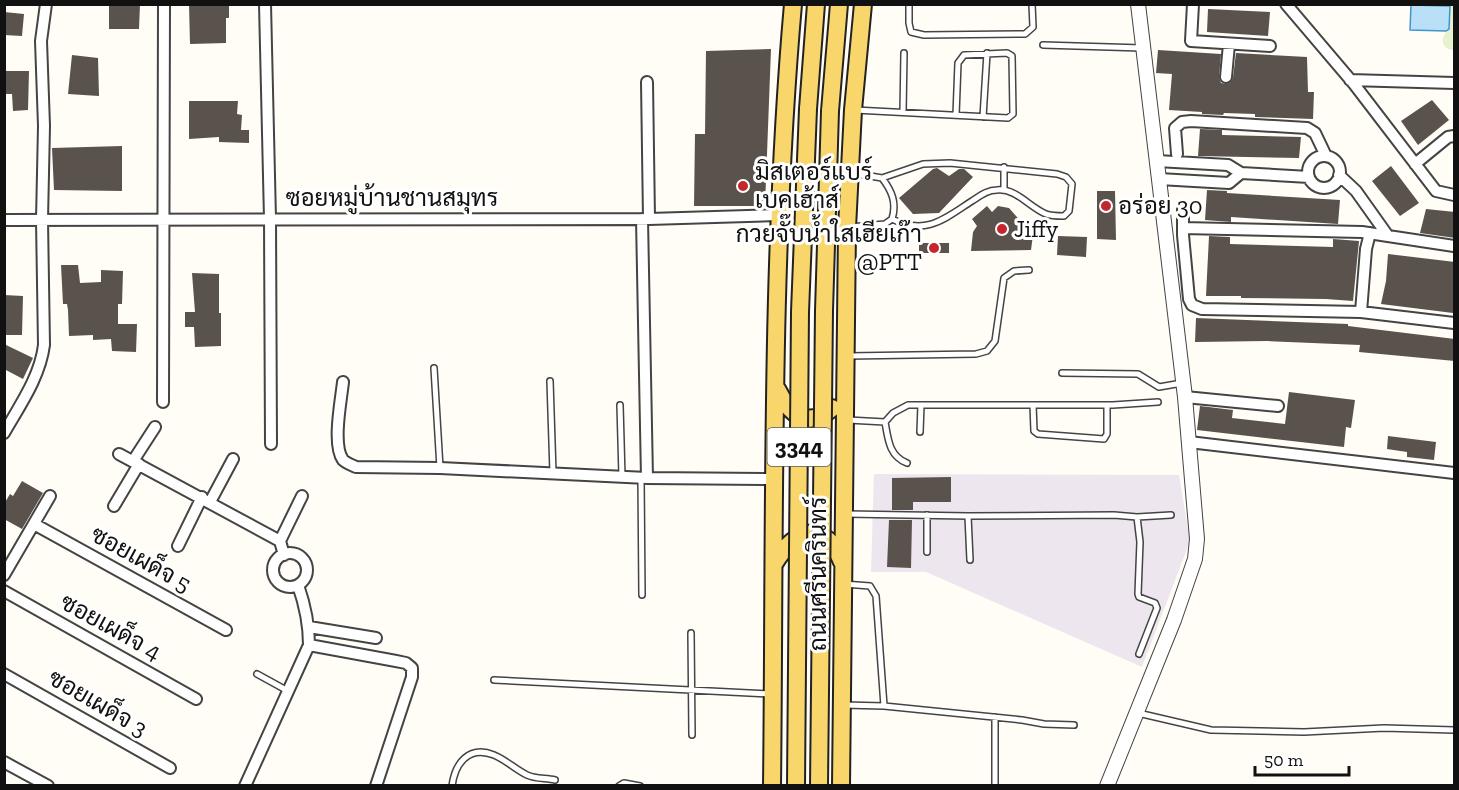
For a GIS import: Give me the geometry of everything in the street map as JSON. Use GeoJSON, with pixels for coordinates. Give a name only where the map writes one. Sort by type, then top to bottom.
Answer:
{"type":"FeatureCollection","features":[{"type":"Feature","properties":{"kind":"main road","name":"ถนนศรีนครินทร์"},"geometry":{"type":"LineString","coordinates":[[772,786],[778,215],[793,4]]}},
{"type":"Feature","properties":{"kind":"main road","name":"ถนนศรีนครินทร์"},"geometry":{"type":"LineString","coordinates":[[796,786],[800,312],[808,109],[816,4]]}},
{"type":"Feature","properties":{"kind":"main road","name":"ถนนศรีนครินทร์"},"geometry":{"type":"LineString","coordinates":[[819,786],[824,262],[830,111],[840,4]]}},
{"type":"Feature","properties":{"kind":"main road","name":"ถนนศรีนครินทร์"},"geometry":{"type":"LineString","coordinates":[[841,786],[847,228],[853,110],[863,4]]}},
{"type":"Feature","properties":{"kind":"main road"},"geometry":{"type":"LineString","coordinates":[[776,388],[793,413],[812,419],[819,418],[832,408],[844,386]]}},
{"type":"Feature","properties":{"kind":"main road"},"geometry":{"type":"LineString","coordinates":[[774,564],[789,543],[811,534],[829,540],[843,563]]}},
{"type":"Feature","properties":{"kind":"street"},"geometry":{"type":"LineString","coordinates":[[6,425],[36,376],[44,345],[42,220],[44,126],[41,41],[46,4]]}},
{"type":"Feature","properties":{"kind":"street"},"geometry":{"type":"LineString","coordinates":[[163,402],[164,4]]}},
{"type":"Feature","properties":{"kind":"street"},"geometry":{"type":"LineString","coordinates":[[265,4],[270,219],[271,444]]}},
{"type":"Feature","properties":{"kind":"street"},"geometry":{"type":"LineString","coordinates":[[1107,786],[1174,620],[1195,559],[1197,539],[1184,390],[1138,4]]}},
{"type":"Feature","properties":{"kind":"street"},"geometry":{"type":"LineString","coordinates":[[1193,4],[1191,41],[1270,46]]}},
{"type":"Feature","properties":{"kind":"street"},"geometry":{"type":"LineString","coordinates":[[1286,4],[1350,80],[1436,191],[1455,195]]}},
{"type":"Feature","properties":{"kind":"street"},"geometry":{"type":"LineString","coordinates":[[1226,77],[1229,44]]}},
{"type":"Feature","properties":{"kind":"street"},"geometry":{"type":"LineString","coordinates":[[1350,80],[1455,83]]}},
{"type":"Feature","properties":{"kind":"street"},"geometry":{"type":"LineString","coordinates":[[644,478],[647,82]]}},
{"type":"Feature","properties":{"kind":"street"},"geometry":{"type":"LineString","coordinates":[[1157,160],[1228,165],[1241,173],[1309,177],[1318,186],[1325,188],[1336,182],[1340,175],[1336,161],[1326,156],[1315,133],[1307,128],[1182,122],[1176,128],[1177,154]]}},
{"type":"Feature","properties":{"kind":"street"},"geometry":{"type":"LineString","coordinates":[[1415,164],[1448,138],[1455,136]]}},
{"type":"Feature","properties":{"kind":"street"},"geometry":{"type":"LineString","coordinates":[[1309,177],[1310,164],[1314,159],[1326,156]]}},
{"type":"Feature","properties":{"kind":"street"},"geometry":{"type":"LineString","coordinates":[[1159,179],[1229,183],[1241,173]]}},
{"type":"Feature","properties":{"kind":"street"},"geometry":{"type":"LineString","coordinates":[[1340,175],[1356,191],[1388,236]]}},
{"type":"Feature","properties":{"kind":"street"},"geometry":{"type":"LineString","coordinates":[[1183,209],[1189,299],[1192,305],[1202,309],[1361,312],[1455,323]]}},
{"type":"Feature","properties":{"kind":"street","name":"ซอยหมู่บ้านชานสมุทร"},"geometry":{"type":"LineString","coordinates":[[4,220],[646,219],[778,215]]}},
{"type":"Feature","properties":{"kind":"street"},"geometry":{"type":"LineString","coordinates":[[1183,228],[1370,233],[1455,246]]}},
{"type":"Feature","properties":{"kind":"street"},"geometry":{"type":"LineString","coordinates":[[1361,312],[1366,249],[1370,233]]}},
{"type":"Feature","properties":{"kind":"street"},"geometry":{"type":"LineString","coordinates":[[343,382],[339,450],[344,462],[356,467],[440,468],[644,478],[775,479]]}},
{"type":"Feature","properties":{"kind":"street"},"geometry":{"type":"LineString","coordinates":[[1184,390],[1278,406]]}},
{"type":"Feature","properties":{"kind":"street"},"geometry":{"type":"LineString","coordinates":[[114,506],[155,428]]}},
{"type":"Feature","properties":{"kind":"street"},"geometry":{"type":"LineString","coordinates":[[1189,442],[1455,473]]}},
{"type":"Feature","properties":{"kind":"street"},"geometry":{"type":"LineString","coordinates":[[119,454],[280,541]]}},
{"type":"Feature","properties":{"kind":"street"},"geometry":{"type":"LineString","coordinates":[[178,546],[232,459]]}},
{"type":"Feature","properties":{"kind":"street"},"geometry":{"type":"LineString","coordinates":[[4,575],[50,496]]}},
{"type":"Feature","properties":{"kind":"street"},"geometry":{"type":"LineString","coordinates":[[284,555],[280,541],[302,496]]}},
{"type":"Feature","properties":{"kind":"street","name":"ซอยเผด็จ 5"},"geometry":{"type":"LineString","coordinates":[[34,524],[226,630]]}},
{"type":"Feature","properties":{"kind":"street"},"geometry":{"type":"LineString","coordinates":[[291,553],[298,555],[307,567],[307,574],[298,585],[290,587],[276,581],[273,574],[277,559],[291,553]]}},
{"type":"Feature","properties":{"kind":"street"},"geometry":{"type":"LineString","coordinates":[[245,786],[309,645],[309,627],[298,585]]}},
{"type":"Feature","properties":{"kind":"street","name":"ซอยเผด็จ 4"},"geometry":{"type":"LineString","coordinates":[[4,591],[196,699]]}},
{"type":"Feature","properties":{"kind":"street"},"geometry":{"type":"LineString","coordinates":[[309,627],[376,638]]}},
{"type":"Feature","properties":{"kind":"street"},"geometry":{"type":"LineString","coordinates":[[309,645],[406,663],[412,668],[412,677],[376,786]]}},
{"type":"Feature","properties":{"kind":"street","name":"ซอยเผด็จ 3"},"geometry":{"type":"LineString","coordinates":[[4,674],[170,768]]}},
{"type":"Feature","properties":{"kind":"street"},"geometry":{"type":"LineString","coordinates":[[4,762],[48,786]]}},
{"type":"Feature","properties":{"kind":"lane"},"geometry":{"type":"LineString","coordinates":[[909,4],[911,33],[916,35],[1025,34],[1033,27],[1032,4]]}},
{"type":"Feature","properties":{"kind":"lane"},"geometry":{"type":"LineString","coordinates":[[1043,45],[1142,48]]}},
{"type":"Feature","properties":{"kind":"lane"},"geometry":{"type":"LineString","coordinates":[[903,112],[904,52]]}},
{"type":"Feature","properties":{"kind":"lane"},"geometry":{"type":"LineString","coordinates":[[853,110],[1008,118],[1013,114],[1012,56],[1007,53],[968,53],[961,59],[958,63],[956,115]]}},
{"type":"Feature","properties":{"kind":"lane"},"geometry":{"type":"LineString","coordinates":[[983,117],[987,53]]}},
{"type":"Feature","properties":{"kind":"lane"},"geometry":{"type":"LineString","coordinates":[[849,173],[882,178],[923,164],[950,163],[1004,167],[1065,177],[1072,184],[1069,211],[1064,216],[1048,215],[1010,191],[1004,190],[986,192],[937,223],[924,227],[906,226],[892,219]]}},
{"type":"Feature","properties":{"kind":"lane"},"geometry":{"type":"LineString","coordinates":[[1004,167],[1004,190]]}},
{"type":"Feature","properties":{"kind":"lane"},"geometry":{"type":"LineString","coordinates":[[847,228],[885,224],[892,219],[896,208],[891,192],[882,178]]}},
{"type":"Feature","properties":{"kind":"lane"},"geometry":{"type":"LineString","coordinates":[[844,356],[976,354],[987,351],[995,340],[1004,278],[1014,271],[1029,270]]}},
{"type":"Feature","properties":{"kind":"lane"},"geometry":{"type":"LineString","coordinates":[[434,369],[440,468]]}},
{"type":"Feature","properties":{"kind":"lane"},"geometry":{"type":"LineString","coordinates":[[1062,374],[1138,374],[1158,387],[1184,390]]}},
{"type":"Feature","properties":{"kind":"lane"},"geometry":{"type":"LineString","coordinates":[[550,381],[553,473]]}},
{"type":"Feature","properties":{"kind":"lane"},"geometry":{"type":"LineString","coordinates":[[885,422],[893,413],[908,405],[1107,405],[1158,402]]}},
{"type":"Feature","properties":{"kind":"lane"},"geometry":{"type":"LineString","coordinates":[[620,405],[622,477]]}},
{"type":"Feature","properties":{"kind":"lane"},"geometry":{"type":"LineString","coordinates":[[920,432],[921,405]]}},
{"type":"Feature","properties":{"kind":"lane"},"geometry":{"type":"LineString","coordinates":[[1032,405],[1034,431],[1038,434],[1104,439],[1107,434],[1107,405]]}},
{"type":"Feature","properties":{"kind":"lane"},"geometry":{"type":"LineString","coordinates":[[844,420],[885,422]]}},
{"type":"Feature","properties":{"kind":"lane"},"geometry":{"type":"LineString","coordinates":[[885,422],[890,447],[899,460],[907,463]]}},
{"type":"Feature","properties":{"kind":"lane"},"geometry":{"type":"LineString","coordinates":[[642,595],[644,478]]}},
{"type":"Feature","properties":{"kind":"lane"},"geometry":{"type":"LineString","coordinates":[[843,513],[968,516],[1114,515],[1137,517],[1171,515]]}},
{"type":"Feature","properties":{"kind":"lane"},"geometry":{"type":"LineString","coordinates":[[927,515],[927,552]]}},
{"type":"Feature","properties":{"kind":"lane"},"geometry":{"type":"LineString","coordinates":[[968,516],[970,560]]}},
{"type":"Feature","properties":{"kind":"lane"},"geometry":{"type":"LineString","coordinates":[[1137,517],[1140,528],[1138,594],[1139,597],[1155,603],[1157,608],[1139,654]]}},
{"type":"Feature","properties":{"kind":"lane"},"geometry":{"type":"LineString","coordinates":[[842,584],[870,586],[874,591],[884,706]]}},
{"type":"Feature","properties":{"kind":"lane"},"geometry":{"type":"LineString","coordinates":[[691,633],[692,735]]}},
{"type":"Feature","properties":{"kind":"lane"},"geometry":{"type":"LineString","coordinates":[[256,674],[288,691]]}},
{"type":"Feature","properties":{"kind":"lane"},"geometry":{"type":"LineString","coordinates":[[494,680],[773,694]]}},
{"type":"Feature","properties":{"kind":"lane"},"geometry":{"type":"LineString","coordinates":[[842,704],[1074,725]]}},
{"type":"Feature","properties":{"kind":"lane"},"geometry":{"type":"LineString","coordinates":[[1137,712],[1211,730],[1304,732],[1384,728],[1455,730]]}},
{"type":"Feature","properties":{"kind":"lane"},"geometry":{"type":"LineString","coordinates":[[995,717],[995,786]]}},
{"type":"Feature","properties":{"kind":"lane"},"geometry":{"type":"LineString","coordinates":[[452,786],[454,773],[462,760],[473,753],[492,754],[529,776],[555,780]]}},
{"type":"Feature","properties":{"kind":"lane"},"geometry":{"type":"LineString","coordinates":[[619,786],[624,783],[640,786]]}},
{"type":"Feature","properties":{"kind":"shaded area"},"geometry":{"type":"Polygon","coordinates":[[[874,474],[1179,475],[1190,541],[1142,667],[926,572],[871,572],[874,474]]]}},
{"type":"Feature","properties":{"kind":"green space"},"geometry":{"type":"Polygon","coordinates":[[[1432,5],[1454,5],[1454,50],[1444,45],[1443,39],[1449,29],[1432,5]]]}},
{"type":"Feature","properties":{"kind":"water"},"geometry":{"type":"Polygon","coordinates":[[[1411,5],[1450,6],[1449,29],[1446,31],[1410,30],[1411,5]]]}},
{"type":"Feature","properties":{"kind":"building"},"geometry":{"type":"Polygon","coordinates":[[[109,4],[140,4],[139,29],[109,29],[109,4]]]}},
{"type":"Feature","properties":{"kind":"building"},"geometry":{"type":"Polygon","coordinates":[[[189,4],[229,4],[229,18],[226,18],[226,43],[190,44],[189,4]]]}},
{"type":"Feature","properties":{"kind":"building"},"geometry":{"type":"Polygon","coordinates":[[[1208,9],[1270,12],[1268,36],[1207,32],[1208,9]]]}},
{"type":"Feature","properties":{"kind":"building"},"geometry":{"type":"Polygon","coordinates":[[[4,12],[24,14],[22,36],[4,35],[4,12]]]}},
{"type":"Feature","properties":{"kind":"building"},"geometry":{"type":"Polygon","coordinates":[[[771,49],[765,206],[694,206],[695,134],[705,134],[706,51],[771,49]]]}},
{"type":"Feature","properties":{"kind":"building"},"geometry":{"type":"Polygon","coordinates":[[[1158,50],[1221,54],[1219,77],[1221,83],[1226,84],[1230,83],[1233,78],[1236,53],[1307,57],[1308,92],[1314,92],[1313,119],[1255,117],[1255,114],[1202,114],[1202,112],[1169,110],[1172,74],[1156,73],[1158,50]]]}},
{"type":"Feature","properties":{"kind":"building"},"geometry":{"type":"Polygon","coordinates":[[[72,55],[98,58],[99,96],[68,94],[72,55]]]}},
{"type":"Feature","properties":{"kind":"building"},"geometry":{"type":"Polygon","coordinates":[[[4,71],[29,71],[28,110],[13,111],[12,94],[4,94],[4,71]]]}},
{"type":"Feature","properties":{"kind":"building"},"geometry":{"type":"Polygon","coordinates":[[[1432,100],[1449,120],[1418,145],[1401,121],[1432,100]]]}},
{"type":"Feature","properties":{"kind":"building"},"geometry":{"type":"Polygon","coordinates":[[[189,101],[238,101],[237,114],[242,115],[241,130],[249,130],[249,143],[219,142],[219,137],[189,139],[189,101]]]}},
{"type":"Feature","properties":{"kind":"building"},"geometry":{"type":"Polygon","coordinates":[[[1200,129],[1222,130],[1222,135],[1301,137],[1299,158],[1198,156],[1200,129]]]}},
{"type":"Feature","properties":{"kind":"building"},"geometry":{"type":"Polygon","coordinates":[[[122,146],[122,191],[54,190],[52,148],[122,146]]]}},
{"type":"Feature","properties":{"kind":"building"},"geometry":{"type":"Polygon","coordinates":[[[1391,166],[1419,203],[1400,216],[1372,181],[1391,166]]]}},
{"type":"Feature","properties":{"kind":"building"},"geometry":{"type":"Polygon","coordinates":[[[937,168],[949,176],[959,169],[964,169],[973,177],[939,213],[913,214],[899,198],[937,168]]]}},
{"type":"Feature","properties":{"kind":"building"},"geometry":{"type":"Polygon","coordinates":[[[1207,190],[1340,200],[1338,224],[1231,217],[1231,222],[1205,220],[1207,190]]]}},
{"type":"Feature","properties":{"kind":"building"},"geometry":{"type":"Polygon","coordinates":[[[1097,191],[1115,191],[1116,240],[1097,239],[1097,191]]]}},
{"type":"Feature","properties":{"kind":"building","name":"Jiffy"},"geometry":{"type":"Polygon","coordinates":[[[987,206],[992,212],[998,206],[1009,208],[1033,235],[1031,250],[971,251],[973,232],[977,226],[972,219],[987,206]]]}},
{"type":"Feature","properties":{"kind":"building"},"geometry":{"type":"Polygon","coordinates":[[[1426,209],[1455,212],[1455,238],[1420,233],[1426,209]]]}},
{"type":"Feature","properties":{"kind":"building"},"geometry":{"type":"Polygon","coordinates":[[[1058,236],[1087,237],[1086,257],[1057,255],[1058,236]]]}},
{"type":"Feature","properties":{"kind":"building"},"geometry":{"type":"Polygon","coordinates":[[[1209,236],[1230,237],[1230,244],[1333,247],[1333,239],[1359,241],[1353,301],[1206,296],[1209,236]]]}},
{"type":"Feature","properties":{"kind":"building","name":"กวยจั๊บน้ำใสเฮียเก๊า @PTT"},"geometry":{"type":"Polygon","coordinates":[[[919,243],[949,243],[949,253],[919,253],[919,243]]]}},
{"type":"Feature","properties":{"kind":"building"},"geometry":{"type":"Polygon","coordinates":[[[1388,254],[1455,262],[1453,313],[1381,304],[1388,254]]]}},
{"type":"Feature","properties":{"kind":"building"},"geometry":{"type":"Polygon","coordinates":[[[61,265],[78,265],[80,283],[101,282],[101,270],[123,271],[122,304],[118,304],[118,324],[137,324],[136,352],[112,351],[111,339],[93,340],[93,335],[69,336],[67,304],[63,304],[61,265]]]}},
{"type":"Feature","properties":{"kind":"building"},"geometry":{"type":"Polygon","coordinates":[[[192,273],[219,274],[221,346],[195,347],[194,327],[185,327],[185,312],[195,312],[192,273]]]}},
{"type":"Feature","properties":{"kind":"building"},"geometry":{"type":"Polygon","coordinates":[[[4,295],[23,296],[22,335],[4,335],[4,295]]]}},
{"type":"Feature","properties":{"kind":"building"},"geometry":{"type":"Polygon","coordinates":[[[1196,318],[1348,324],[1348,326],[1455,339],[1455,361],[1359,352],[1360,345],[1267,341],[1195,342],[1196,318]]]}},
{"type":"Feature","properties":{"kind":"building"},"geometry":{"type":"Polygon","coordinates":[[[4,344],[33,358],[23,379],[4,369],[4,344]]]}},
{"type":"Feature","properties":{"kind":"building"},"geometry":{"type":"Polygon","coordinates":[[[1289,392],[1355,400],[1351,428],[1346,427],[1344,447],[1197,430],[1200,406],[1233,410],[1232,418],[1285,424],[1289,392]]]}},
{"type":"Feature","properties":{"kind":"building"},"geometry":{"type":"Polygon","coordinates":[[[1388,436],[1436,442],[1434,460],[1407,457],[1407,452],[1387,449],[1388,436]]]}},
{"type":"Feature","properties":{"kind":"building"},"geometry":{"type":"Polygon","coordinates":[[[951,477],[951,502],[913,502],[913,510],[892,510],[892,478],[951,477]]]}},
{"type":"Feature","properties":{"kind":"building"},"geometry":{"type":"Polygon","coordinates":[[[22,481],[43,493],[22,529],[4,519],[4,504],[10,494],[13,496],[22,481]]]}},
{"type":"Feature","properties":{"kind":"building"},"geometry":{"type":"Polygon","coordinates":[[[889,520],[912,520],[911,568],[887,567],[889,520]]]}},
{"type":"Feature","properties":{"kind":"place","name":"มิสเตอร์แบร์ เบคเฮ้าส์"},"geometry":{"type":"Point","coordinates":[743,186]}},
{"type":"Feature","properties":{"kind":"place","name":"อร่อย 30"},"geometry":{"type":"Point","coordinates":[1106,206]}},
{"type":"Feature","properties":{"kind":"place","name":"Jiffy"},"geometry":{"type":"Point","coordinates":[1002,229]}},
{"type":"Feature","properties":{"kind":"place","name":"กวยจั๊บน้ำใสเฮียเก๊า @PTT"},"geometry":{"type":"Point","coordinates":[934,248]}}]}
